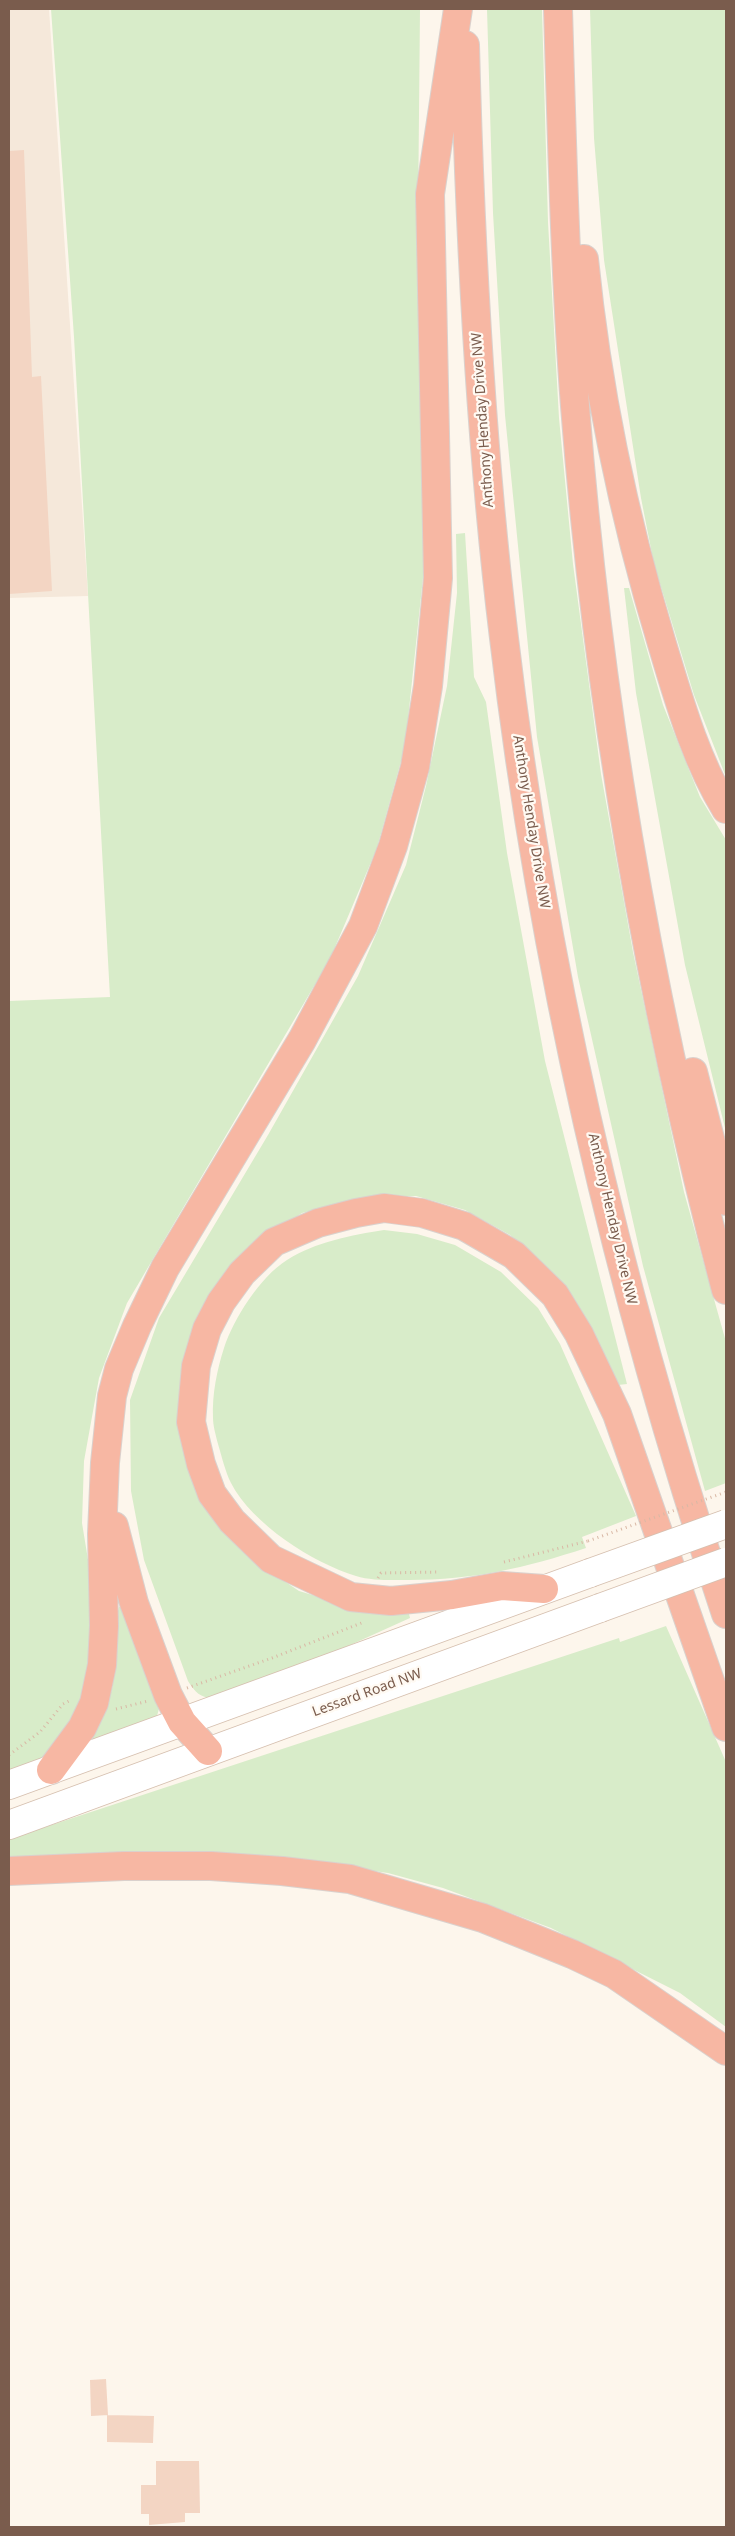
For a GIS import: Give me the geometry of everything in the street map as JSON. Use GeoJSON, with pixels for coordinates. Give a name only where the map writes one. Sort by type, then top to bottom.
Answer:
{"type":"FeatureCollection","features":[{"type":"Feature","properties":{"kind":"highway"},"geometry":{"type":"LineString","coordinates":[[51,1770],[86,1720],[94,1703],[102,1666],[105,1463],[112,1396],[119,1369],[165,1268],[302,1040],[363,926],[393,846],[415,767],[428,686],[438,578],[430,194],[458,9]]}},
{"type":"Feature","properties":{"kind":"highway","name":"Anthony Henday Drive NW"},"geometry":{"type":"LineString","coordinates":[[464,9],[476,322],[484,444],[504,638],[524,784],[549,932],[576,1068],[631,1300],[683,1481],[726,1614]]}},
{"type":"Feature","properties":{"kind":"highway"},"geometry":{"type":"LineString","coordinates":[[558,9],[570,326],[582,474],[604,682],[630,851],[689,1142],[726,1290]]}},
{"type":"Feature","properties":{"kind":"highway"},"geometry":{"type":"LineString","coordinates":[[560,64],[581,225],[591,326],[618,481],[639,568],[678,700],[714,790],[726,809]]}},
{"type":"Feature","properties":{"kind":"highway"},"geometry":{"type":"LineString","coordinates":[[630,851],[677,1006],[726,1201]]}},
{"type":"Feature","properties":{"kind":"highway"},"geometry":{"type":"LineString","coordinates":[[544,1589],[502,1586],[452,1595],[392,1601],[351,1597],[271,1559],[232,1521],[212,1494],[201,1464],[191,1422],[196,1366],[208,1329],[221,1302],[242,1273],[274,1242],[318,1223],[356,1212],[384,1208],[422,1213],[464,1226],[514,1255],[555,1295],[579,1334],[616,1414],[726,1727]]}},
{"type":"Feature","properties":{"kind":"highway"},"geometry":{"type":"LineString","coordinates":[[105,1463],[109,1504],[119,1550],[134,1603],[168,1695],[182,1722],[208,1751]]}},
{"type":"Feature","properties":{"kind":"highway"},"geometry":{"type":"LineString","coordinates":[[9,1871],[124,1866],[211,1866],[282,1871],[350,1879],[483,1918],[572,1954],[614,1974],[726,2051]]}},
{"type":"Feature","properties":{"kind":"main road"},"geometry":{"type":"LineString","coordinates":[[9,1785],[726,1524]]}},
{"type":"Feature","properties":{"kind":"main road","name":"Lessard Road NW"},"geometry":{"type":"LineString","coordinates":[[9,1825],[726,1562]]}},
{"type":"Feature","properties":{"kind":"path"},"geometry":{"type":"LineString","coordinates":[[498,1564],[588,1541],[726,1492]]}},
{"type":"Feature","properties":{"kind":"path"},"geometry":{"type":"LineString","coordinates":[[377,1580],[381,1573],[442,1572]]}},
{"type":"Feature","properties":{"kind":"path"},"geometry":{"type":"LineString","coordinates":[[111,1710],[168,1695],[272,1658],[364,1622],[366,1615]]}},
{"type":"Feature","properties":{"kind":"path"},"geometry":{"type":"LineString","coordinates":[[9,1755],[40,1732],[69,1700],[76,1700]]}},
{"type":"Feature","properties":{"kind":"shaded area"},"geometry":{"type":"Polygon","coordinates":[[[9,9],[49,9],[88,596],[9,598],[9,9]]]}},
{"type":"Feature","properties":{"kind":"green space"},"geometry":{"type":"Polygon","coordinates":[[[51,9],[420,9],[418,218],[425,559],[405,747],[377,848],[330,959],[127,1303],[99,1378],[84,1461],[82,1523],[98,1621],[79,1722],[52,1751],[29,1766],[9,1773],[9,1001],[110,997],[74,337],[51,9]]]}},
{"type":"Feature","properties":{"kind":"green space"},"geometry":{"type":"Polygon","coordinates":[[[487,9],[542,9],[548,222],[559,418],[573,564],[601,774],[633,952],[684,1192],[726,1342],[726,1483],[705,1491],[643,1266],[578,977],[537,737],[505,415],[493,213],[487,9]]]}},
{"type":"Feature","properties":{"kind":"green space"},"geometry":{"type":"Polygon","coordinates":[[[590,9],[726,9],[726,777],[694,695],[654,564],[641,498],[604,260],[594,138],[590,9]]]}},
{"type":"Feature","properties":{"kind":"green space"},"geometry":{"type":"Polygon","coordinates":[[[465,533],[474,677],[486,702],[507,853],[545,1061],[627,1384],[618,1385],[594,1332],[571,1296],[547,1267],[510,1235],[465,1210],[416,1196],[349,1200],[302,1213],[249,1248],[214,1290],[194,1325],[183,1376],[184,1429],[253,1560],[299,1591],[359,1609],[409,1614],[410,1618],[326,1656],[214,1698],[205,1697],[201,1696],[188,1681],[144,1560],[131,1491],[130,1400],[159,1318],[268,1135],[358,976],[406,865],[426,786],[447,686],[457,593],[456,534],[465,533]]]}},
{"type":"Feature","properties":{"kind":"green space"},"geometry":{"type":"Polygon","coordinates":[[[624,588],[629,588],[663,705],[700,797],[726,840],[726,1132],[685,965],[636,693],[624,588]]]}},
{"type":"Feature","properties":{"kind":"green space"},"geometry":{"type":"Polygon","coordinates":[[[384,1230],[417,1234],[455,1245],[501,1272],[538,1308],[560,1344],[636,1516],[582,1537],[586,1548],[520,1567],[455,1578],[389,1580],[356,1576],[321,1562],[285,1540],[253,1513],[231,1483],[225,1469],[214,1424],[213,1400],[221,1356],[228,1336],[241,1311],[258,1287],[277,1267],[287,1260],[309,1248],[347,1237],[384,1230]]]}},
{"type":"Feature","properties":{"kind":"green space"},"geometry":{"type":"Polygon","coordinates":[[[119,1607],[122,1607],[160,1705],[157,1716],[88,1743],[104,1715],[112,1689],[116,1653],[115,1622],[119,1607]]]}},
{"type":"Feature","properties":{"kind":"green space"},"geometry":{"type":"Polygon","coordinates":[[[666,1626],[726,1762],[726,2027],[680,1993],[551,1928],[443,1888],[388,1873],[284,1858],[107,1854],[52,1855],[9,1860],[9,1839],[619,1638],[620,1642],[666,1626]]]}},
{"type":"Feature","properties":{"kind":"building"},"geometry":{"type":"Polygon","coordinates":[[[24,150],[32,377],[41,376],[52,591],[9,594],[9,151],[24,150]]]}},
{"type":"Feature","properties":{"kind":"building"},"geometry":{"type":"Polygon","coordinates":[[[106,2379],[108,2415],[91,2416],[90,2380],[106,2379]]]}},
{"type":"Feature","properties":{"kind":"building"},"geometry":{"type":"Polygon","coordinates":[[[107,2415],[154,2416],[153,2443],[107,2442],[107,2415]]]}},
{"type":"Feature","properties":{"kind":"building"},"geometry":{"type":"Polygon","coordinates":[[[156,2461],[199,2461],[200,2513],[185,2513],[185,2522],[149,2525],[149,2514],[141,2514],[141,2485],[156,2485],[156,2461]]]}}]}
